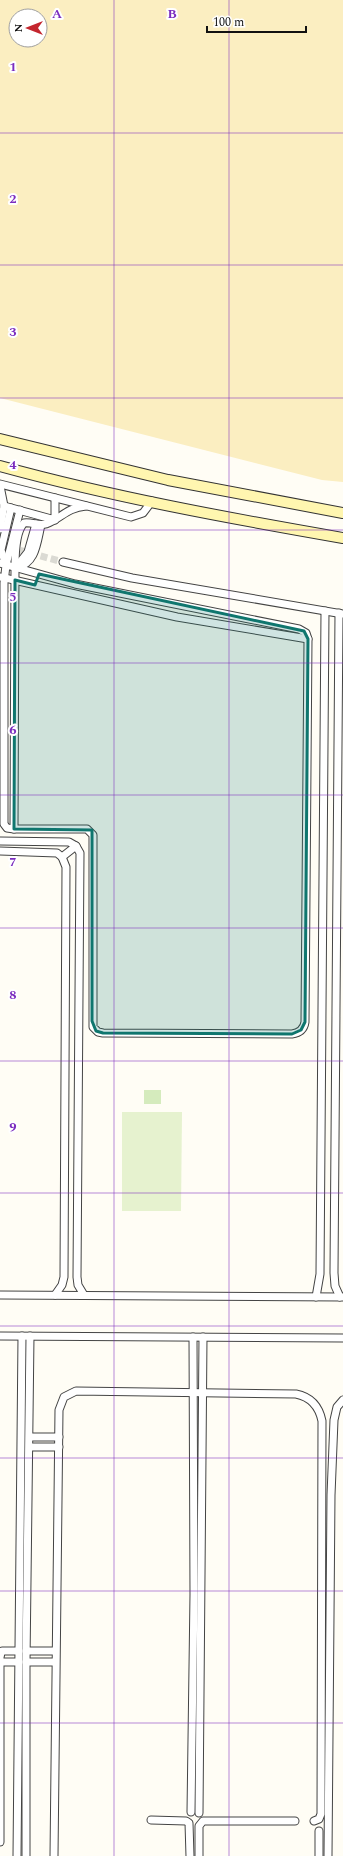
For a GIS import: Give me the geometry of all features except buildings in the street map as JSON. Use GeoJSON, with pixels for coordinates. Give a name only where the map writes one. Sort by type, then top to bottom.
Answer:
{"type":"FeatureCollection","features":[{"type":"Feature","properties":{"kind":"main road"},"geometry":{"type":"LineString","coordinates":[[0,439],[168,480],[343,513]]}},
{"type":"Feature","properties":{"kind":"main road"},"geometry":{"type":"LineString","coordinates":[[0,466],[64,483],[343,538]]}},
{"type":"Feature","properties":{"kind":"street"},"geometry":{"type":"LineString","coordinates":[[0,485],[134,517],[143,513],[152,501]]}},
{"type":"Feature","properties":{"kind":"street"},"geometry":{"type":"LineString","coordinates":[[0,485],[8,507],[1,546],[4,821],[7,828],[87,830],[93,835],[92,1022],[96,1031],[103,1033],[292,1034],[298,1032],[303,1028],[305,1022],[308,639],[306,633],[302,630],[246,618],[75,584],[15,567],[2,565]]}},
{"type":"Feature","properties":{"kind":"street"},"geometry":{"type":"LineString","coordinates":[[55,498],[55,520]]}},
{"type":"Feature","properties":{"kind":"street"},"geometry":{"type":"LineString","coordinates":[[14,828],[16,547],[22,526],[26,523],[38,525],[55,520],[68,510],[86,506]]}},
{"type":"Feature","properties":{"kind":"street"},"geometry":{"type":"LineString","coordinates":[[8,507],[55,520]]}},
{"type":"Feature","properties":{"kind":"street"},"geometry":{"type":"LineString","coordinates":[[0,529],[8,507]]}},
{"type":"Feature","properties":{"kind":"street"},"geometry":{"type":"LineString","coordinates":[[2,565],[20,510]]}},
{"type":"Feature","properties":{"kind":"street"},"geometry":{"type":"LineString","coordinates":[[15,567],[22,566],[31,560],[38,525]]}},
{"type":"Feature","properties":{"kind":"street"},"geometry":{"type":"LineString","coordinates":[[0,559],[2,565]]}},
{"type":"Feature","properties":{"kind":"street"},"geometry":{"type":"LineString","coordinates":[[0,1295],[341,1297],[335,1286],[334,1273],[335,1170],[339,1061],[336,964],[340,853],[338,726],[341,614],[163,582],[132,578],[63,562]]}},
{"type":"Feature","properties":{"kind":"street"},"geometry":{"type":"LineString","coordinates":[[35,585],[39,574]]}},
{"type":"Feature","properties":{"kind":"street"},"geometry":{"type":"LineString","coordinates":[[2,577],[101,601],[243,629],[308,639]]}},
{"type":"Feature","properties":{"kind":"street"},"geometry":{"type":"LineString","coordinates":[[316,1297],[320,1280],[325,611]]}},
{"type":"Feature","properties":{"kind":"street"},"geometry":{"type":"LineString","coordinates":[[243,629],[246,618]]}},
{"type":"Feature","properties":{"kind":"street"},"geometry":{"type":"LineString","coordinates":[[324,726],[338,726]]}},
{"type":"Feature","properties":{"kind":"street"},"geometry":{"type":"LineString","coordinates":[[0,841],[65,841],[76,846],[80,853],[77,1281],[84,1295]]}},
{"type":"Feature","properties":{"kind":"street"},"geometry":{"type":"LineString","coordinates":[[62,857],[76,846]]}},
{"type":"Feature","properties":{"kind":"street"},"geometry":{"type":"LineString","coordinates":[[0,851],[57,853],[62,857],[66,868],[63,1281],[60,1289],[55,1295]]}},
{"type":"Feature","properties":{"kind":"street"},"geometry":{"type":"LineString","coordinates":[[66,890],[80,890]]}},
{"type":"Feature","properties":{"kind":"street"},"geometry":{"type":"LineString","coordinates":[[322,965],[336,964]]}},
{"type":"Feature","properties":{"kind":"street"},"geometry":{"type":"LineString","coordinates":[[321,1170],[335,1170]]}},
{"type":"Feature","properties":{"kind":"street"},"geometry":{"type":"LineString","coordinates":[[64,1202],[78,1202]]}},
{"type":"Feature","properties":{"kind":"street"},"geometry":{"type":"LineString","coordinates":[[0,1336],[343,1338]]}},
{"type":"Feature","properties":{"kind":"street"},"geometry":{"type":"LineString","coordinates":[[17,1856],[22,1336]]}},
{"type":"Feature","properties":{"kind":"street"},"geometry":{"type":"LineString","coordinates":[[26,1856],[26,1651],[30,1447],[30,1336]]}},
{"type":"Feature","properties":{"kind":"street"},"geometry":{"type":"LineString","coordinates":[[191,1812],[194,1392],[193,1337]]}},
{"type":"Feature","properties":{"kind":"street"},"geometry":{"type":"LineString","coordinates":[[199,1813],[204,1392],[203,1337]]}},
{"type":"Feature","properties":{"kind":"street"},"geometry":{"type":"LineString","coordinates":[[54,1856],[55,1652],[60,1405],[64,1397],[71,1392],[80,1390],[296,1394],[309,1398],[318,1408],[321,1415],[321,1814],[319,1819],[314,1821]]}},
{"type":"Feature","properties":{"kind":"street"},"geometry":{"type":"LineString","coordinates":[[328,1856],[331,1487],[334,1420],[337,1407],[343,1400]]}},
{"type":"Feature","properties":{"kind":"street"},"geometry":{"type":"LineString","coordinates":[[30,1437],[59,1437]]}},
{"type":"Feature","properties":{"kind":"street"},"geometry":{"type":"LineString","coordinates":[[30,1447],[59,1447]]}},
{"type":"Feature","properties":{"kind":"street"},"geometry":{"type":"LineString","coordinates":[[0,1842],[0,1656],[2,1651],[18,1651]]}},
{"type":"Feature","properties":{"kind":"street"},"geometry":{"type":"LineString","coordinates":[[26,1651],[55,1652]]}},
{"type":"Feature","properties":{"kind":"street"},"geometry":{"type":"LineString","coordinates":[[0,1662],[18,1662]]}},
{"type":"Feature","properties":{"kind":"street"},"geometry":{"type":"LineString","coordinates":[[26,1662],[55,1662]]}},
{"type":"Feature","properties":{"kind":"street"},"geometry":{"type":"LineString","coordinates":[[151,1820],[186,1821],[189,1823],[190,1856]]}},
{"type":"Feature","properties":{"kind":"street"},"geometry":{"type":"LineString","coordinates":[[199,1856],[199,1826],[202,1821],[295,1821]]}},
{"type":"Feature","properties":{"kind":"street"},"geometry":{"type":"LineString","coordinates":[[319,1831],[319,1856]]}},
{"type":"Feature","properties":{"kind":"highlighted area"},"geometry":{"type":"Polygon","coordinates":[[[39,574],[304,631],[308,639],[305,1022],[301,1030],[292,1034],[103,1033],[96,1031],[92,1021],[92,830],[14,829],[15,580],[35,585],[39,574]]]}},
{"type":"Feature","properties":{"kind":"green space"},"geometry":{"type":"Polygon","coordinates":[[[144,1090],[161,1090],[161,1104],[144,1104],[144,1090]]]}},
{"type":"Feature","properties":{"kind":"green space"},"geometry":{"type":"Polygon","coordinates":[[[122,1112],[182,1112],[181,1211],[122,1211],[122,1112]]]}},
{"type":"Feature","properties":{"kind":"sand"},"geometry":{"type":"Polygon","coordinates":[[[0,0],[343,0],[343,482],[322,480],[0,398],[0,0]]]}},
{"type":"Feature","properties":{"kind":"tunnel"},"geometry":{"type":"LineString","coordinates":[[0,545],[63,562]]}}]}
